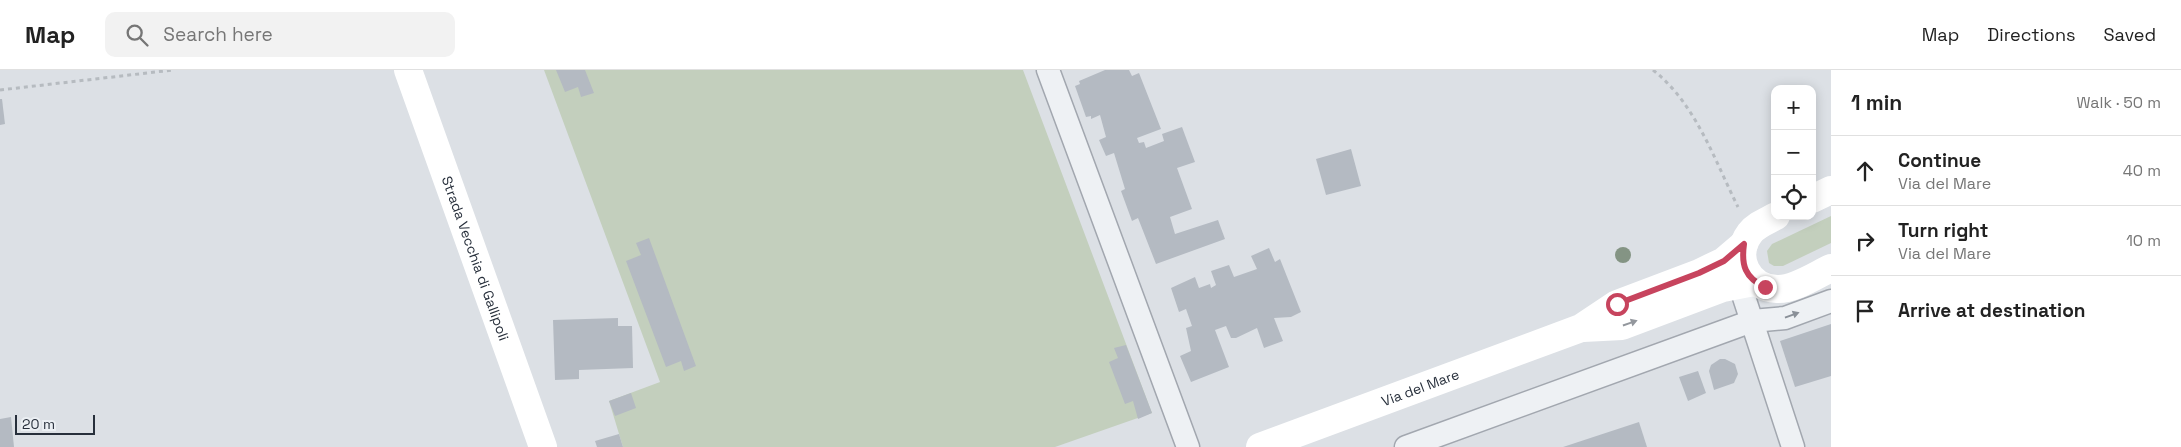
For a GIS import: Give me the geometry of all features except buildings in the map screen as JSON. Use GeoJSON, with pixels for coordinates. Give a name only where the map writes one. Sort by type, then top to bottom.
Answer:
{"type":"FeatureCollection","features":[{"type":"Feature","properties":{"kind":"main road","name":"Strada Vecchia di Gallipoli"},"geometry":{"type":"LineString","coordinates":[[408,70],[543,447]]}},
{"type":"Feature","properties":{"kind":"main road"},"geometry":{"type":"LineString","coordinates":[[1816,197],[1831,190]]}},
{"type":"Feature","properties":{"kind":"main road","name":"Via del Mare"},"geometry":{"type":"LineString","coordinates":[[1260,447],[1582,328],[1617,304],[1699,273],[1724,261],[1760,224],[1771,218]]}},
{"type":"Feature","properties":{"kind":"main road"},"geometry":{"type":"LineString","coordinates":[[1747,238],[1742,257],[1747,283]]}},
{"type":"Feature","properties":{"kind":"main road","name":"Via del Mare"},"geometry":{"type":"LineString","coordinates":[[1582,328],[1622,326],[1723,288],[1747,283],[1778,289],[1791,286],[1831,268]]}},
{"type":"Feature","properties":{"kind":"street"},"geometry":{"type":"LineString","coordinates":[[1048,70],[1188,447]]}},
{"type":"Feature","properties":{"kind":"street"},"geometry":{"type":"LineString","coordinates":[[1747,283],[1752,321],[1793,447]]}},
{"type":"Feature","properties":{"kind":"street"},"geometry":{"type":"LineString","coordinates":[[1410,446],[1752,321],[1785,318],[1831,301]]}},
{"type":"Feature","properties":{"kind":"path"},"geometry":{"type":"LineString","coordinates":[[0,90],[173,70]]}},
{"type":"Feature","properties":{"kind":"path"},"geometry":{"type":"LineString","coordinates":[[1653,70],[1680,95],[1693,117],[1747,238]]}},
{"type":"Feature","properties":{"kind":"green space"},"geometry":{"type":"Polygon","coordinates":[[[544,70],[1023,70],[1152,413],[1055,447],[623,447],[609,401],[660,382],[544,70]]]}},
{"type":"Feature","properties":{"kind":"green space"},"geometry":{"type":"Polygon","coordinates":[[[1831,216],[1831,243],[1783,266],[1774,266],[1769,263],[1767,251],[1772,244],[1831,216]]]}},
{"type":"Feature","properties":{"kind":"route"},"geometry":{"type":"LineString","coordinates":[[1617,304],[1699,273],[1724,261],[1744,244],[1742,257],[1746,270],[1754,282],[1765,287]]}}]}
